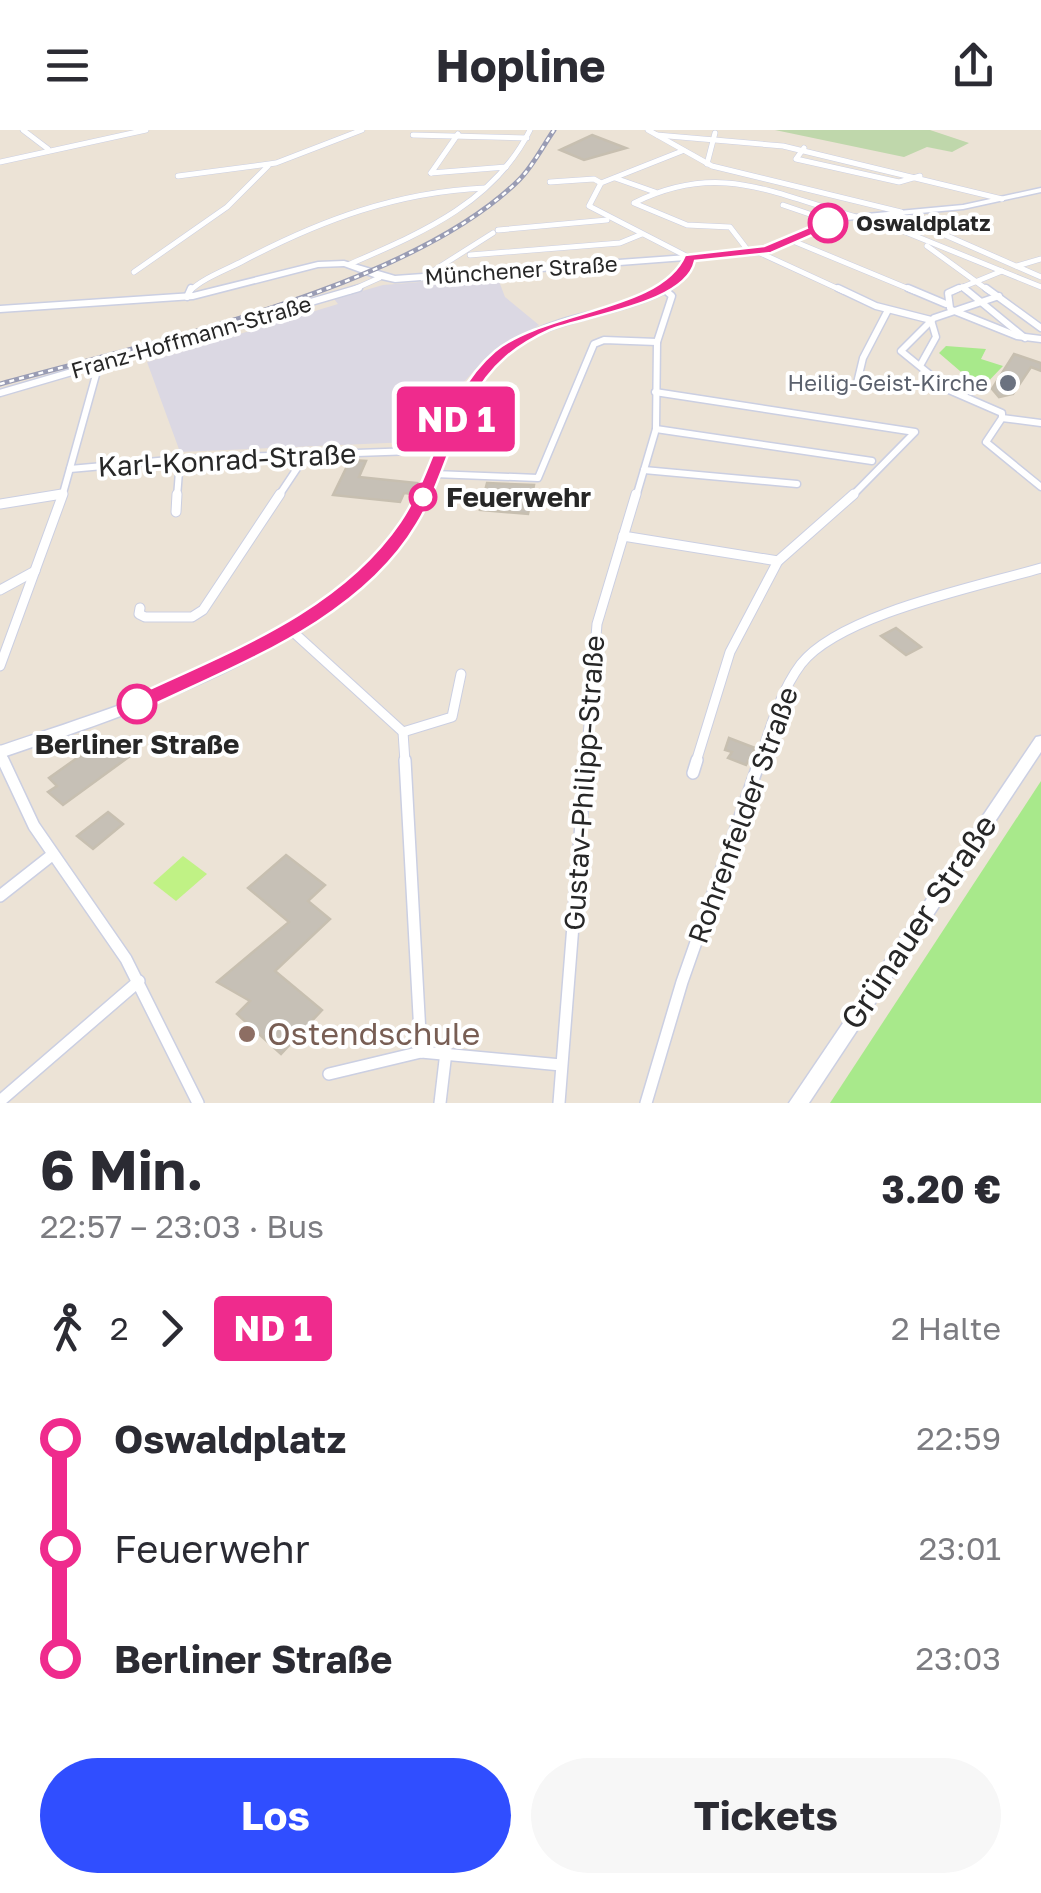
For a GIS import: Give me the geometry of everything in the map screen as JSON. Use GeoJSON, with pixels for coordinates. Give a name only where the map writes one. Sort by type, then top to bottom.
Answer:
{"type":"FeatureCollection","features":[{"type":"Feature","properties":{"kind":"main road","name":"Münchener Straße"},"geometry":{"type":"LineString","coordinates":[[0,309],[187,297],[248,285],[304,266],[350,264],[380,278],[422,278],[754,253],[856,215],[1002,199],[1041,190]]}},
{"type":"Feature","properties":{"kind":"main road"},"geometry":{"type":"LineString","coordinates":[[0,751],[137,704],[291,630],[368,572],[409,524],[470,389],[500,354],[544,328],[665,290],[687,269],[690,258]]}},
{"type":"Feature","properties":{"kind":"main road","name":"Grünauer Straße"},"geometry":{"type":"LineString","coordinates":[[798,1103],[1041,740]]}},
{"type":"Feature","properties":{"kind":"street"},"geometry":{"type":"LineString","coordinates":[[23,130],[48,149]]}},
{"type":"Feature","properties":{"kind":"street"},"geometry":{"type":"LineString","coordinates":[[95,130],[101,136]]}},
{"type":"Feature","properties":{"kind":"street"},"geometry":{"type":"LineString","coordinates":[[0,162],[101,136],[146,130]]}},
{"type":"Feature","properties":{"kind":"street"},"geometry":{"type":"LineString","coordinates":[[178,176],[269,165],[321,150],[362,130]]}},
{"type":"Feature","properties":{"kind":"street"},"geometry":{"type":"LineString","coordinates":[[648,130],[706,164],[862,199],[1041,277]]}},
{"type":"Feature","properties":{"kind":"street"},"geometry":{"type":"LineString","coordinates":[[656,135],[715,133],[804,148],[1002,199]]}},
{"type":"Feature","properties":{"kind":"street"},"geometry":{"type":"LineString","coordinates":[[706,164],[715,133]]}},
{"type":"Feature","properties":{"kind":"street"},"geometry":{"type":"LineString","coordinates":[[458,134],[431,173],[506,167]]}},
{"type":"Feature","properties":{"kind":"street"},"geometry":{"type":"LineString","coordinates":[[413,135],[529,134]]}},
{"type":"Feature","properties":{"kind":"street"},"geometry":{"type":"LineString","coordinates":[[350,264],[430,226],[485,188],[506,167],[529,134]]}},
{"type":"Feature","properties":{"kind":"street"},"geometry":{"type":"LineString","coordinates":[[804,148],[796,159],[899,182],[921,176]]}},
{"type":"Feature","properties":{"kind":"street"},"geometry":{"type":"LineString","coordinates":[[682,150],[601,183],[590,210],[690,258]]}},
{"type":"Feature","properties":{"kind":"street"},"geometry":{"type":"LineString","coordinates":[[134,272],[227,207],[269,165]]}},
{"type":"Feature","properties":{"kind":"street"},"geometry":{"type":"LineString","coordinates":[[248,169],[258,174]]}},
{"type":"Feature","properties":{"kind":"street"},"geometry":{"type":"LineString","coordinates":[[724,180],[729,171]]}},
{"type":"Feature","properties":{"kind":"street"},"geometry":{"type":"LineString","coordinates":[[550,182],[594,178],[601,183]]}},
{"type":"Feature","properties":{"kind":"street"},"geometry":{"type":"LineString","coordinates":[[614,178],[655,192]]}},
{"type":"Feature","properties":{"kind":"street"},"geometry":{"type":"LineString","coordinates":[[931,320],[888,310],[754,253],[730,227],[687,225],[634,203],[673,184],[724,180],[856,215],[1041,287]]}},
{"type":"Feature","properties":{"kind":"street"},"geometry":{"type":"LineString","coordinates":[[187,297],[191,288],[309,225],[410,194],[485,188]]}},
{"type":"Feature","properties":{"kind":"street"},"geometry":{"type":"LineString","coordinates":[[856,215],[862,199]]}},
{"type":"Feature","properties":{"kind":"street"},"geometry":{"type":"LineString","coordinates":[[783,205],[832,222]]}},
{"type":"Feature","properties":{"kind":"street"},"geometry":{"type":"LineString","coordinates":[[422,278],[496,232],[610,219]]}},
{"type":"Feature","properties":{"kind":"street"},"geometry":{"type":"LineString","coordinates":[[470,255],[620,244],[642,234]]}},
{"type":"Feature","properties":{"kind":"street"},"geometry":{"type":"LineString","coordinates":[[792,240],[1025,338],[1038,340],[1041,350]]}},
{"type":"Feature","properties":{"kind":"street"},"geometry":{"type":"LineString","coordinates":[[921,242],[1041,328]]}},
{"type":"Feature","properties":{"kind":"street"},"geometry":{"type":"LineString","coordinates":[[1002,418],[1002,414],[949,390],[901,351],[949,306],[952,300],[948,293],[1041,258]]}},
{"type":"Feature","properties":{"kind":"street","name":"Franz-Hoffmann-Straße"},"geometry":{"type":"LineString","coordinates":[[0,393],[360,288],[380,278]]}},
{"type":"Feature","properties":{"kind":"street"},"geometry":{"type":"LineString","coordinates":[[962,287],[1025,338]]}},
{"type":"Feature","properties":{"kind":"street","name":"Gustav-Philipp-Straße"},"geometry":{"type":"LineString","coordinates":[[559,1103],[596,624],[656,429],[657,342],[672,306],[672,296],[665,290]]}},
{"type":"Feature","properties":{"kind":"street"},"geometry":{"type":"LineString","coordinates":[[949,306],[1000,296]]}},
{"type":"Feature","properties":{"kind":"street"},"geometry":{"type":"LineString","coordinates":[[858,383],[863,358],[888,310]]}},
{"type":"Feature","properties":{"kind":"street"},"geometry":{"type":"LineString","coordinates":[[921,364],[936,336],[931,320]]}},
{"type":"Feature","properties":{"kind":"street"},"geometry":{"type":"LineString","coordinates":[[434,474],[538,478],[594,344],[604,340],[657,342]]}},
{"type":"Feature","properties":{"kind":"street"},"geometry":{"type":"LineString","coordinates":[[0,666],[63,494],[98,364]]}},
{"type":"Feature","properties":{"kind":"street"},"geometry":{"type":"LineString","coordinates":[[655,392],[916,432]]}},
{"type":"Feature","properties":{"kind":"street"},"geometry":{"type":"LineString","coordinates":[[1002,418],[1041,423]]}},
{"type":"Feature","properties":{"kind":"street"},"geometry":{"type":"LineString","coordinates":[[1002,418],[986,442],[1041,487]]}},
{"type":"Feature","properties":{"kind":"street"},"geometry":{"type":"LineString","coordinates":[[656,429],[872,461]]}},
{"type":"Feature","properties":{"kind":"street"},"geometry":{"type":"LineString","coordinates":[[693,773],[730,652],[778,561],[879,472],[916,432]]}},
{"type":"Feature","properties":{"kind":"street","name":"Karl-Konrad-Straße"},"geometry":{"type":"LineString","coordinates":[[70,469],[180,459],[443,450]]}},
{"type":"Feature","properties":{"kind":"street"},"geometry":{"type":"LineString","coordinates":[[140,608],[145,618],[192,617],[203,610],[306,455]]}},
{"type":"Feature","properties":{"kind":"street"},"geometry":{"type":"LineString","coordinates":[[176,512],[180,459]]}},
{"type":"Feature","properties":{"kind":"street"},"geometry":{"type":"LineString","coordinates":[[644,470],[797,484]]}},
{"type":"Feature","properties":{"kind":"street"},"geometry":{"type":"LineString","coordinates":[[0,504],[63,494]]}},
{"type":"Feature","properties":{"kind":"street"},"geometry":{"type":"LineString","coordinates":[[623,536],[778,561]]}},
{"type":"Feature","properties":{"kind":"street","name":"Rohrenfelder Straße"},"geometry":{"type":"LineString","coordinates":[[646,1103],[662,1040],[764,752],[792,678],[810,653],[858,626],[1041,568]]}},
{"type":"Feature","properties":{"kind":"street"},"geometry":{"type":"LineString","coordinates":[[0,590],[35,571]]}},
{"type":"Feature","properties":{"kind":"street"},"geometry":{"type":"LineString","coordinates":[[291,630],[402,732],[421,1052]]}},
{"type":"Feature","properties":{"kind":"street"},"geometry":{"type":"LineString","coordinates":[[402,732],[452,717],[461,674]]}},
{"type":"Feature","properties":{"kind":"street"},"geometry":{"type":"LineString","coordinates":[[0,751],[16,794],[52,855],[98,915],[139,981],[198,1103]]}},
{"type":"Feature","properties":{"kind":"street"},"geometry":{"type":"LineString","coordinates":[[0,896],[52,855]]}},
{"type":"Feature","properties":{"kind":"street"},"geometry":{"type":"LineString","coordinates":[[0,1101],[139,981]]}},
{"type":"Feature","properties":{"kind":"street"},"geometry":{"type":"LineString","coordinates":[[329,1074],[421,1052],[561,1065]]}},
{"type":"Feature","properties":{"kind":"street"},"geometry":{"type":"LineString","coordinates":[[440,1103],[446,1052]]}},
{"type":"Feature","properties":{"kind":"shaded area"},"geometry":{"type":"Polygon","coordinates":[[[497,276],[505,297],[539,325],[482,362],[463,383],[433,441],[180,452],[147,362],[338,304],[334,299],[383,285],[497,276]]]}},
{"type":"Feature","properties":{"kind":"green space"},"geometry":{"type":"Polygon","coordinates":[[[775,130],[930,130],[969,143],[952,152],[927,147],[904,157],[775,130]]]}},
{"type":"Feature","properties":{"kind":"green space"},"geometry":{"type":"Polygon","coordinates":[[[946,346],[986,349],[981,359],[1003,366],[981,389],[939,353],[946,346]]]}},
{"type":"Feature","properties":{"kind":"green space"},"geometry":{"type":"Polygon","coordinates":[[[1041,781],[1041,1103],[830,1103],[1041,781]]]}},
{"type":"Feature","properties":{"kind":"green space"},"geometry":{"type":"Polygon","coordinates":[[[183,856],[207,874],[176,901],[153,883],[183,856]]]}},
{"type":"Feature","properties":{"kind":"building"},"geometry":{"type":"Polygon","coordinates":[[[592,135],[626,148],[584,160],[560,150],[592,135]]]}},
{"type":"Feature","properties":{"kind":"building"},"geometry":{"type":"Polygon","coordinates":[[[1014,354],[1041,363],[1041,371],[1031,367],[1013,394],[999,397],[992,389],[1014,354]]]}},
{"type":"Feature","properties":{"kind":"building"},"geometry":{"type":"Polygon","coordinates":[[[350,460],[366,461],[359,477],[417,483],[412,494],[404,493],[400,502],[333,495],[350,460]]]}},
{"type":"Feature","properties":{"kind":"building"},"geometry":{"type":"Polygon","coordinates":[[[487,483],[534,485],[528,514],[480,510],[487,483]]]}},
{"type":"Feature","properties":{"kind":"building"},"geometry":{"type":"Polygon","coordinates":[[[896,628],[921,647],[906,655],[881,636],[896,628]]]}},
{"type":"Feature","properties":{"kind":"building"},"geometry":{"type":"Polygon","coordinates":[[[729,738],[755,748],[746,765],[728,758],[732,752],[725,750],[729,738]]]}},
{"type":"Feature","properties":{"kind":"building"},"geometry":{"type":"Polygon","coordinates":[[[115,739],[130,756],[63,805],[48,792],[57,786],[49,778],[98,743],[104,747],[115,739]]]}},
{"type":"Feature","properties":{"kind":"building"},"geometry":{"type":"Polygon","coordinates":[[[108,812],[123,824],[93,849],[77,836],[108,812]]]}},
{"type":"Feature","properties":{"kind":"building"},"geometry":{"type":"Polygon","coordinates":[[[286,855],[325,885],[308,901],[330,919],[275,971],[322,1010],[281,1054],[237,1014],[250,1001],[217,982],[289,922],[248,888],[286,855]]]}},
{"type":"Feature","properties":{"kind":"railway"},"geometry":{"type":"LineString","coordinates":[[0,384],[274,307],[413,252],[471,218],[519,180],[554,130]]}},
{"type":"Feature","properties":{"kind":"bus line"},"geometry":{"type":"LineString","coordinates":[[137,704],[291,630],[368,572],[409,524],[470,389],[500,354],[544,328],[572,317],[665,290],[687,269],[690,258],[766,250],[828,223]]}},
{"type":"Feature","properties":{"kind":"place","name":"Oswaldplatz"},"geometry":{"type":"Point","coordinates":[828,223]}},
{"type":"Feature","properties":{"kind":"place","name":"Heilig-Geist-Kirche"},"geometry":{"type":"Point","coordinates":[1008,383]}},
{"type":"Feature","properties":{"kind":"place","name":"Feuerwehr"},"geometry":{"type":"Point","coordinates":[423,497]}},
{"type":"Feature","properties":{"kind":"place","name":"Berliner Straße"},"geometry":{"type":"Point","coordinates":[137,704]}},
{"type":"Feature","properties":{"kind":"place","name":"Ostendschule"},"geometry":{"type":"Point","coordinates":[247,1034]}}]}
